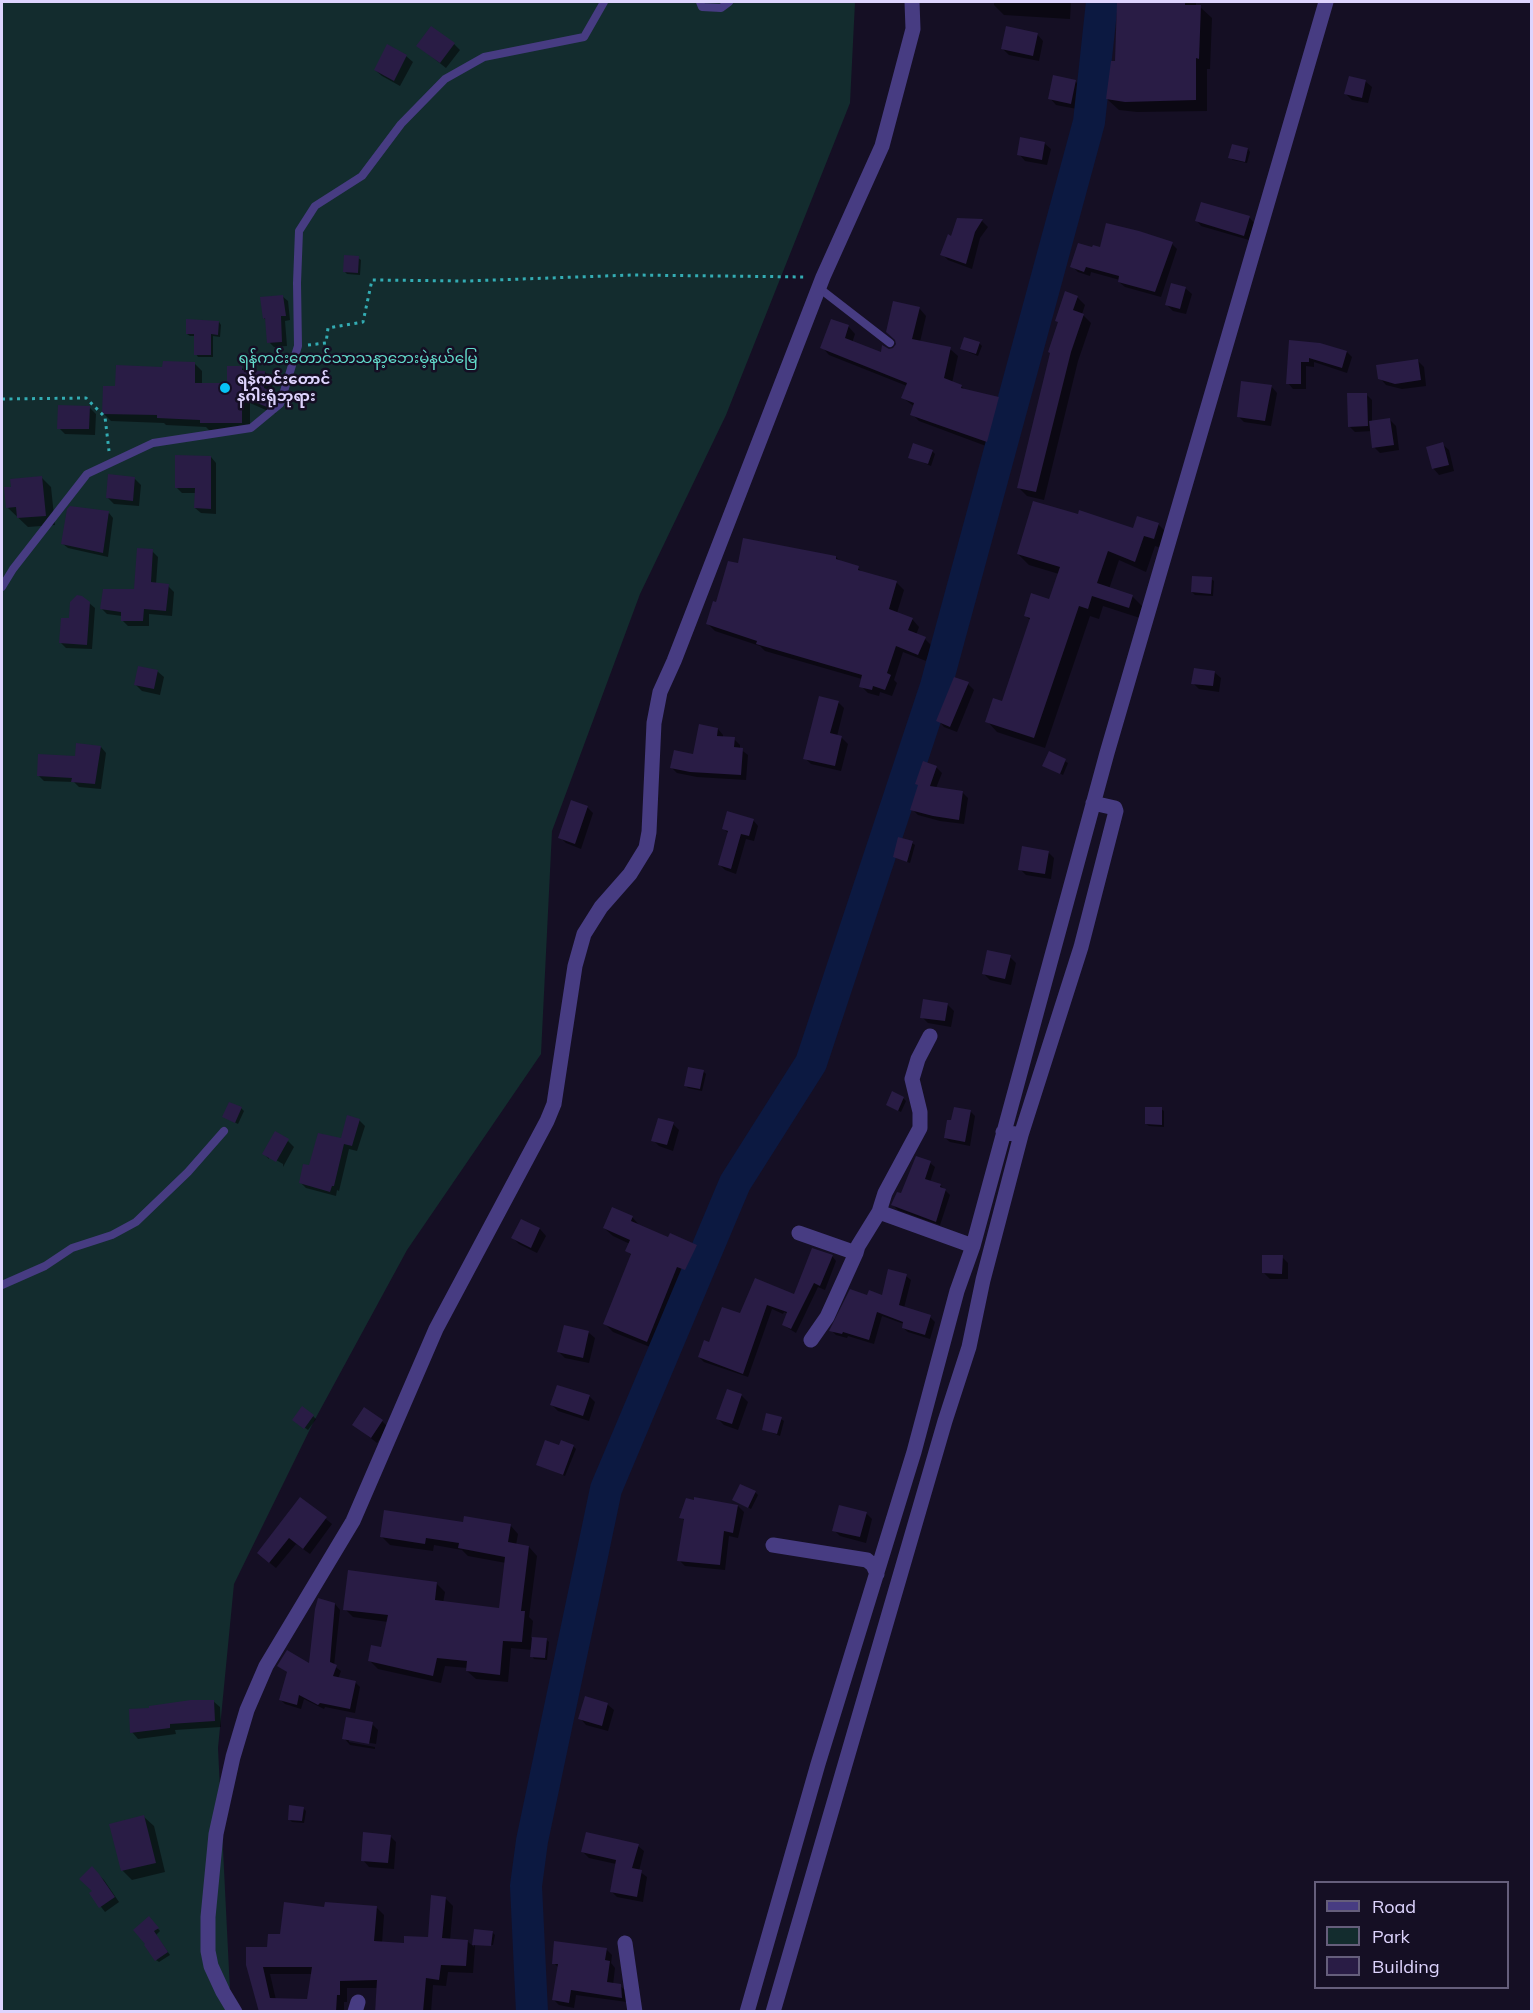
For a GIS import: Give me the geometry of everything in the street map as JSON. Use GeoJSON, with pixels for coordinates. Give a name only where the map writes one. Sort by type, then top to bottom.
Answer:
{"type":"FeatureCollection","features":[{"type":"Feature","properties":{"kind":"street"},"geometry":{"type":"LineString","coordinates":[[236,2012],[223,1992],[211,1966],[208,1951],[208,1917],[216,1834],[233,1757],[247,1710],[266,1666],[353,1521],[436,1329],[550,1113],[557,1091],[575,966],[584,934],[600,907],[630,874],[646,848],[649,832],[654,723],[660,692],[821,283],[882,146],[913,29],[912,2]]}},
{"type":"Feature","properties":{"kind":"street"},"geometry":{"type":"LineString","coordinates":[[747,2012],[827,1735],[914,1452],[973,1279],[1102,805],[1326,2]]}},
{"type":"Feature","properties":{"kind":"street"},"geometry":{"type":"LineString","coordinates":[[773,2012],[945,1420],[969,1347],[974,1246],[1012,1134],[1084,938],[1116,811],[1102,805]]}},
{"type":"Feature","properties":{"kind":"street"},"geometry":{"type":"LineString","coordinates":[[811,1340],[827,1317],[858,1246],[879,1212],[885,1193],[920,1128],[920,1112],[912,1079],[918,1059],[930,1036]]}},
{"type":"Feature","properties":{"kind":"street"},"geometry":{"type":"LineString","coordinates":[[879,1212],[974,1246]]}},
{"type":"Feature","properties":{"kind":"street"},"geometry":{"type":"LineString","coordinates":[[799,1233],[856,1253]]}},
{"type":"Feature","properties":{"kind":"street"},"geometry":{"type":"LineString","coordinates":[[773,1545],[867,1560],[873,1564],[877,1574]]}},
{"type":"Feature","properties":{"kind":"street"},"geometry":{"type":"LineString","coordinates":[[625,1943],[635,2012]]}},
{"type":"Feature","properties":{"kind":"lane"},"geometry":{"type":"LineString","coordinates":[[2,587],[13,569],[87,474],[153,443],[251,428],[280,404],[298,346],[299,231],[315,206],[362,176],[401,124],[445,79],[484,57],[584,37],[604,2]]}},
{"type":"Feature","properties":{"kind":"lane"},"geometry":{"type":"LineString","coordinates":[[700,2],[702,7],[721,8],[729,2]]}},
{"type":"Feature","properties":{"kind":"lane"},"geometry":{"type":"LineString","coordinates":[[821,283],[891,343]]}},
{"type":"Feature","properties":{"kind":"lane"},"geometry":{"type":"LineString","coordinates":[[2,1285],[39,1269],[72,1248],[112,1235],[136,1222],[188,1172],[224,1131]]}},
{"type":"Feature","properties":{"kind":"path"},"geometry":{"type":"LineString","coordinates":[[298,346],[326,343],[328,328],[363,322],[372,280],[467,281],[632,275],[821,283]]}},
{"type":"Feature","properties":{"kind":"path"},"geometry":{"type":"LineString","coordinates":[[2,399],[86,398],[105,417],[111,463]]}},
{"type":"Feature","properties":{"kind":"green space","name":"ရန်ကင်းတောင်သာသနာ့ဘေးမဲ့နယ်မြေ"},"geometry":{"type":"Polygon","coordinates":[[[2,2],[855,2],[850,103],[726,415],[640,594],[552,831],[541,1054],[407,1250],[313,1423],[234,1584],[218,1748],[231,2011],[2,2012],[2,2]]]}},
{"type":"Feature","properties":{"kind":"building"},"geometry":{"type":"Polygon","coordinates":[[[1117,2],[1185,2],[1185,5],[1201,5],[1199,59],[1196,58],[1196,100],[1125,102],[1106,99],[1111,61],[1115,61],[1117,2]]]}},
{"type":"Feature","properties":{"kind":"building"},"geometry":{"type":"Polygon","coordinates":[[[431,26],[455,43],[440,63],[416,46],[431,26]]]}},
{"type":"Feature","properties":{"kind":"building"},"geometry":{"type":"Polygon","coordinates":[[[1006,26],[1038,33],[1033,56],[1001,49],[1006,26]]]}},
{"type":"Feature","properties":{"kind":"building"},"geometry":{"type":"Polygon","coordinates":[[[387,44],[407,55],[394,81],[374,70],[387,44]]]}},
{"type":"Feature","properties":{"kind":"building"},"geometry":{"type":"Polygon","coordinates":[[[1053,75],[1076,80],[1071,104],[1048,99],[1053,75]]]}},
{"type":"Feature","properties":{"kind":"building"},"geometry":{"type":"Polygon","coordinates":[[[1349,76],[1366,80],[1362,98],[1344,94],[1349,76]]]}},
{"type":"Feature","properties":{"kind":"building"},"geometry":{"type":"Polygon","coordinates":[[[1020,137],[1045,142],[1042,160],[1017,155],[1020,137]]]}},
{"type":"Feature","properties":{"kind":"building"},"geometry":{"type":"Polygon","coordinates":[[[1232,144],[1248,148],[1245,162],[1228,158],[1232,144]]]}},
{"type":"Feature","properties":{"kind":"building"},"geometry":{"type":"Polygon","coordinates":[[[1201,202],[1250,216],[1244,236],[1195,221],[1201,202]]]}},
{"type":"Feature","properties":{"kind":"building"},"geometry":{"type":"Polygon","coordinates":[[[957,218],[983,219],[975,232],[966,264],[940,255],[948,234],[951,236],[957,218]]]}},
{"type":"Feature","properties":{"kind":"building"},"geometry":{"type":"Polygon","coordinates":[[[1106,223],[1173,242],[1155,292],[1118,282],[1119,276],[1086,267],[1084,272],[1070,267],[1078,243],[1100,247],[1106,223]]]}},
{"type":"Feature","properties":{"kind":"building"},"geometry":{"type":"Polygon","coordinates":[[[344,255],[359,256],[358,273],[343,272],[344,255]]]}},
{"type":"Feature","properties":{"kind":"building"},"geometry":{"type":"Polygon","coordinates":[[[1171,283],[1186,287],[1180,309],[1165,305],[1171,283]]]}},
{"type":"Feature","properties":{"kind":"building"},"geometry":{"type":"Polygon","coordinates":[[[1065,291],[1078,296],[1073,310],[1084,314],[1071,352],[1036,492],[1017,488],[1050,353],[1048,352],[1058,322],[1055,321],[1065,291]]]}},
{"type":"Feature","properties":{"kind":"building"},"geometry":{"type":"Polygon","coordinates":[[[283,295],[286,316],[281,316],[282,342],[267,343],[260,297],[283,295]]]}},
{"type":"Feature","properties":{"kind":"building"},"geometry":{"type":"Polygon","coordinates":[[[893,301],[920,307],[912,339],[951,347],[944,378],[962,385],[961,388],[999,397],[987,442],[910,415],[914,403],[901,398],[907,383],[820,348],[831,319],[849,325],[845,338],[881,352],[882,345],[889,349],[893,348],[896,344],[895,340],[886,332],[893,301]]]}},
{"type":"Feature","properties":{"kind":"building"},"geometry":{"type":"Polygon","coordinates":[[[186,319],[219,321],[218,335],[211,334],[211,355],[194,355],[194,334],[186,334],[186,319]]]}},
{"type":"Feature","properties":{"kind":"building"},"geometry":{"type":"Polygon","coordinates":[[[964,337],[980,342],[976,354],[960,349],[964,337]]]}},
{"type":"Feature","properties":{"kind":"building"},"geometry":{"type":"Polygon","coordinates":[[[1289,340],[1320,343],[1347,351],[1342,368],[1309,358],[1309,362],[1301,362],[1301,384],[1286,384],[1289,340]]]}},
{"type":"Feature","properties":{"kind":"building"},"geometry":{"type":"Polygon","coordinates":[[[1418,359],[1421,380],[1395,384],[1378,379],[1376,365],[1418,359]]]}},
{"type":"Feature","properties":{"kind":"building"},"geometry":{"type":"Polygon","coordinates":[[[163,361],[195,362],[195,383],[227,383],[227,366],[242,366],[242,370],[265,371],[264,388],[274,392],[267,407],[242,397],[242,423],[200,423],[200,420],[157,418],[157,415],[102,414],[103,386],[115,386],[116,365],[162,367],[163,361]]]}},
{"type":"Feature","properties":{"kind":"building"},"geometry":{"type":"Polygon","coordinates":[[[1241,381],[1272,385],[1265,421],[1237,417],[1241,381]]]}},
{"type":"Feature","properties":{"kind":"building"},"geometry":{"type":"Polygon","coordinates":[[[1347,393],[1367,393],[1368,426],[1348,427],[1347,393]]]}},
{"type":"Feature","properties":{"kind":"building"},"geometry":{"type":"Polygon","coordinates":[[[58,405],[90,406],[89,429],[57,429],[58,405]]]}},
{"type":"Feature","properties":{"kind":"building"},"geometry":{"type":"Polygon","coordinates":[[[1390,418],[1394,445],[1372,448],[1369,421],[1390,418]]]}},
{"type":"Feature","properties":{"kind":"building"},"geometry":{"type":"Polygon","coordinates":[[[1443,442],[1449,465],[1432,469],[1426,447],[1443,442]]]}},
{"type":"Feature","properties":{"kind":"building"},"geometry":{"type":"Polygon","coordinates":[[[913,443],[933,450],[928,464],[908,458],[913,443]]]}},
{"type":"Feature","properties":{"kind":"building"},"geometry":{"type":"Polygon","coordinates":[[[175,455],[211,456],[211,509],[194,508],[195,488],[175,488],[175,455]]]}},
{"type":"Feature","properties":{"kind":"building"},"geometry":{"type":"Polygon","coordinates":[[[108,474],[135,477],[133,501],[106,498],[108,474]]]}},
{"type":"Feature","properties":{"kind":"building"},"geometry":{"type":"Polygon","coordinates":[[[42,476],[46,516],[17,518],[16,507],[6,508],[4,487],[11,487],[10,479],[42,476]]]}},
{"type":"Feature","properties":{"kind":"building"},"geometry":{"type":"Polygon","coordinates":[[[1033,501],[1078,514],[1079,510],[1133,528],[1137,516],[1159,523],[1154,539],[1144,536],[1135,562],[1108,551],[1097,583],[1133,595],[1129,608],[1092,596],[1088,609],[1079,606],[1034,738],[985,722],[993,698],[1002,701],[1030,618],[1024,616],[1031,593],[1049,599],[1060,567],[1017,554],[1033,501]]]}},
{"type":"Feature","properties":{"kind":"building"},"geometry":{"type":"Polygon","coordinates":[[[70,506],[109,511],[103,553],[61,544],[67,509],[70,506]]]}},
{"type":"Feature","properties":{"kind":"building"},"geometry":{"type":"Polygon","coordinates":[[[743,538],[836,556],[836,559],[859,566],[858,570],[897,581],[889,609],[913,618],[908,630],[926,637],[918,655],[896,646],[887,673],[891,675],[885,690],[873,686],[872,690],[859,687],[862,675],[756,644],[757,641],[706,624],[713,601],[716,602],[728,561],[738,563],[743,538]]]}},
{"type":"Feature","properties":{"kind":"building"},"geometry":{"type":"Polygon","coordinates":[[[137,548],[153,549],[151,582],[169,584],[166,611],[144,609],[143,621],[121,621],[121,612],[100,609],[103,589],[134,589],[137,548]]]}},
{"type":"Feature","properties":{"kind":"building"},"geometry":{"type":"Polygon","coordinates":[[[1192,576],[1212,577],[1211,594],[1191,592],[1192,576]]]}},
{"type":"Feature","properties":{"kind":"building"},"geometry":{"type":"Polygon","coordinates":[[[77,595],[90,602],[87,645],[59,643],[61,618],[69,618],[70,602],[77,595]]]}},
{"type":"Feature","properties":{"kind":"building"},"geometry":{"type":"Polygon","coordinates":[[[138,666],[158,670],[154,689],[134,685],[138,666]]]}},
{"type":"Feature","properties":{"kind":"building"},"geometry":{"type":"Polygon","coordinates":[[[1194,668],[1215,671],[1213,686],[1191,684],[1194,668]]]}},
{"type":"Feature","properties":{"kind":"building"},"geometry":{"type":"Polygon","coordinates":[[[954,677],[969,682],[950,727],[936,721],[954,677]]]}},
{"type":"Feature","properties":{"kind":"building"},"geometry":{"type":"Polygon","coordinates":[[[819,696],[839,701],[830,733],[842,736],[835,766],[803,759],[819,696]]]}},
{"type":"Feature","properties":{"kind":"building"},"geometry":{"type":"Polygon","coordinates":[[[699,724],[718,728],[717,736],[735,737],[734,747],[743,748],[741,775],[690,772],[670,768],[674,750],[693,754],[699,724]]]}},
{"type":"Feature","properties":{"kind":"building"},"geometry":{"type":"Polygon","coordinates":[[[76,743],[101,746],[95,784],[71,782],[72,778],[37,776],[38,754],[75,756],[76,743]]]}},
{"type":"Feature","properties":{"kind":"building"},"geometry":{"type":"Polygon","coordinates":[[[1049,751],[1066,759],[1060,774],[1042,766],[1049,751]]]}},
{"type":"Feature","properties":{"kind":"building"},"geometry":{"type":"Polygon","coordinates":[[[923,761],[937,766],[930,786],[963,791],[959,820],[910,810],[918,785],[915,784],[923,761]]]}},
{"type":"Feature","properties":{"kind":"building"},"geometry":{"type":"Polygon","coordinates":[[[571,800],[588,806],[575,844],[558,838],[571,800]]]}},
{"type":"Feature","properties":{"kind":"building"},"geometry":{"type":"Polygon","coordinates":[[[727,811],[754,819],[749,836],[741,834],[731,869],[718,865],[728,831],[722,829],[727,811]]]}},
{"type":"Feature","properties":{"kind":"building"},"geometry":{"type":"Polygon","coordinates":[[[898,837],[913,841],[907,862],[893,857],[898,837]]]}},
{"type":"Feature","properties":{"kind":"building"},"geometry":{"type":"Polygon","coordinates":[[[1022,846],[1049,851],[1045,874],[1018,870],[1022,846]]]}},
{"type":"Feature","properties":{"kind":"building"},"geometry":{"type":"Polygon","coordinates":[[[987,950],[1011,955],[1005,979],[982,974],[987,950]]]}},
{"type":"Feature","properties":{"kind":"building"},"geometry":{"type":"Polygon","coordinates":[[[923,999],[948,1003],[945,1021],[920,1018],[923,999]]]}},
{"type":"Feature","properties":{"kind":"building"},"geometry":{"type":"Polygon","coordinates":[[[688,1067],[704,1070],[700,1089],[684,1086],[688,1067]]]}},
{"type":"Feature","properties":{"kind":"building"},"geometry":{"type":"Polygon","coordinates":[[[892,1091],[904,1097],[898,1111],[886,1105],[892,1091]]]}},
{"type":"Feature","properties":{"kind":"building"},"geometry":{"type":"Polygon","coordinates":[[[229,1102],[242,1107],[235,1123],[222,1117],[229,1102]]]}},
{"type":"Feature","properties":{"kind":"building"},"geometry":{"type":"Polygon","coordinates":[[[954,1107],[971,1110],[965,1142],[944,1138],[947,1120],[951,1120],[954,1107]]]}},
{"type":"Feature","properties":{"kind":"building"},"geometry":{"type":"Polygon","coordinates":[[[1145,1107],[1162,1107],[1162,1125],[1145,1124],[1145,1107]]]}},
{"type":"Feature","properties":{"kind":"building"},"geometry":{"type":"Polygon","coordinates":[[[347,1115],[360,1119],[352,1146],[344,1144],[334,1186],[330,1192],[299,1183],[303,1164],[309,1165],[318,1133],[341,1138],[347,1115]]]}},
{"type":"Feature","properties":{"kind":"building"},"geometry":{"type":"Polygon","coordinates":[[[658,1118],[674,1122],[667,1145],[651,1141],[658,1118]]]}},
{"type":"Feature","properties":{"kind":"building"},"geometry":{"type":"Polygon","coordinates":[[[275,1131],[289,1139],[276,1162],[262,1154],[275,1131]]]}},
{"type":"Feature","properties":{"kind":"building"},"geometry":{"type":"Polygon","coordinates":[[[916,1156],[931,1161],[925,1179],[941,1184],[940,1187],[946,1189],[936,1222],[891,1205],[897,1192],[901,1193],[916,1156]]]}},
{"type":"Feature","properties":{"kind":"building"},"geometry":{"type":"Polygon","coordinates":[[[612,1207],[633,1216],[631,1221],[668,1237],[670,1233],[697,1245],[685,1270],[677,1267],[647,1342],[603,1324],[631,1254],[625,1251],[630,1240],[603,1228],[612,1207]]]}},
{"type":"Feature","properties":{"kind":"building"},"geometry":{"type":"Polygon","coordinates":[[[521,1219],[540,1228],[531,1248],[511,1238],[521,1219]]]}},
{"type":"Feature","properties":{"kind":"building"},"geometry":{"type":"Polygon","coordinates":[[[812,1248],[833,1255],[820,1286],[814,1283],[791,1329],[782,1325],[787,1312],[767,1305],[743,1374],[698,1357],[704,1340],[709,1342],[722,1307],[740,1313],[755,1278],[794,1294],[812,1248]]]}},
{"type":"Feature","properties":{"kind":"building"},"geometry":{"type":"Polygon","coordinates":[[[1262,1255],[1283,1255],[1282,1274],[1262,1273],[1262,1255]]]}},
{"type":"Feature","properties":{"kind":"building"},"geometry":{"type":"Polygon","coordinates":[[[888,1269],[907,1274],[899,1305],[931,1315],[925,1335],[902,1328],[903,1322],[877,1312],[869,1340],[843,1332],[842,1334],[829,1331],[850,1289],[867,1295],[869,1290],[882,1295],[888,1269]]]}},
{"type":"Feature","properties":{"kind":"building"},"geometry":{"type":"Polygon","coordinates":[[[564,1325],[589,1331],[583,1358],[557,1352],[564,1325]]]}},
{"type":"Feature","properties":{"kind":"building"},"geometry":{"type":"Polygon","coordinates":[[[557,1385],[590,1395],[583,1416],[550,1405],[557,1385]]]}},
{"type":"Feature","properties":{"kind":"building"},"geometry":{"type":"Polygon","coordinates":[[[727,1389],[742,1394],[732,1424],[716,1419],[727,1389]]]}},
{"type":"Feature","properties":{"kind":"building"},"geometry":{"type":"Polygon","coordinates":[[[302,1406],[314,1415],[304,1429],[292,1420],[302,1406]]]}},
{"type":"Feature","properties":{"kind":"building"},"geometry":{"type":"Polygon","coordinates":[[[364,1407],[383,1420],[371,1438],[352,1425],[364,1407]]]}},
{"type":"Feature","properties":{"kind":"building"},"geometry":{"type":"Polygon","coordinates":[[[766,1413],[782,1417],[777,1434],[762,1430],[766,1413]]]}},
{"type":"Feature","properties":{"kind":"building"},"geometry":{"type":"Polygon","coordinates":[[[545,1440],[559,1445],[561,1440],[574,1445],[563,1475],[536,1465],[545,1440]]]}},
{"type":"Feature","properties":{"kind":"building"},"geometry":{"type":"Polygon","coordinates":[[[740,1484],[756,1491],[748,1508],[732,1500],[740,1484]]]}},
{"type":"Feature","properties":{"kind":"building"},"geometry":{"type":"Polygon","coordinates":[[[300,1497],[327,1517],[303,1549],[289,1538],[269,1563],[257,1553],[300,1497]]]}},
{"type":"Feature","properties":{"kind":"building"},"geometry":{"type":"Polygon","coordinates":[[[694,1497],[738,1505],[733,1533],[724,1531],[720,1565],[677,1561],[684,1519],[679,1518],[686,1498],[694,1500],[694,1497]]]}},
{"type":"Feature","properties":{"kind":"building"},"geometry":{"type":"Polygon","coordinates":[[[839,1505],[867,1512],[860,1537],[832,1531],[839,1505]]]}},
{"type":"Feature","properties":{"kind":"building"},"geometry":{"type":"Polygon","coordinates":[[[384,1510],[463,1522],[464,1516],[511,1524],[508,1542],[529,1546],[521,1611],[525,1611],[522,1642],[503,1641],[500,1675],[466,1671],[467,1661],[437,1658],[433,1676],[368,1661],[371,1645],[381,1647],[388,1615],[343,1610],[348,1570],[437,1582],[435,1600],[499,1608],[505,1557],[458,1548],[459,1543],[426,1538],[425,1544],[380,1537],[384,1510]]]}},
{"type":"Feature","properties":{"kind":"building"},"geometry":{"type":"Polygon","coordinates":[[[318,1598],[335,1603],[330,1662],[337,1665],[333,1676],[356,1681],[350,1709],[320,1703],[318,1705],[299,1695],[297,1705],[279,1700],[287,1672],[277,1666],[287,1650],[309,1663],[318,1598]]]}},
{"type":"Feature","properties":{"kind":"building"},"geometry":{"type":"Polygon","coordinates":[[[532,1637],[547,1638],[545,1658],[530,1657],[532,1637]]]}},
{"type":"Feature","properties":{"kind":"building"},"geometry":{"type":"Polygon","coordinates":[[[585,1696],[608,1703],[602,1726],[578,1719],[585,1696]]]}},
{"type":"Feature","properties":{"kind":"building"},"geometry":{"type":"Polygon","coordinates":[[[191,1700],[214,1700],[215,1721],[170,1724],[170,1728],[130,1733],[129,1709],[149,1708],[149,1706],[191,1700]]]}},
{"type":"Feature","properties":{"kind":"building"},"geometry":{"type":"Polygon","coordinates":[[[346,1717],[373,1722],[369,1744],[342,1739],[346,1717]]]}},
{"type":"Feature","properties":{"kind":"building"},"geometry":{"type":"Polygon","coordinates":[[[289,1805],[304,1807],[302,1821],[288,1820],[289,1805]]]}},
{"type":"Feature","properties":{"kind":"building"},"geometry":{"type":"Polygon","coordinates":[[[144,1815],[156,1863],[121,1871],[109,1824],[144,1815]]]}},
{"type":"Feature","properties":{"kind":"building"},"geometry":{"type":"Polygon","coordinates":[[[363,1832],[391,1835],[388,1863],[361,1861],[363,1832]]]}},
{"type":"Feature","properties":{"kind":"building"},"geometry":{"type":"Polygon","coordinates":[[[586,1832],[639,1844],[632,1868],[642,1870],[637,1897],[610,1892],[616,1860],[581,1852],[586,1832]]]}},
{"type":"Feature","properties":{"kind":"building"},"geometry":{"type":"Polygon","coordinates":[[[92,1866],[115,1897],[99,1908],[89,1893],[92,1891],[79,1879],[92,1866]]]}},
{"type":"Feature","properties":{"kind":"building"},"geometry":{"type":"Polygon","coordinates":[[[431,1895],[446,1897],[442,1938],[468,1940],[466,1966],[441,1965],[439,1980],[426,1978],[423,2012],[375,2012],[377,1980],[340,1981],[336,2012],[259,2012],[246,1965],[246,1947],[267,1947],[268,1934],[280,1934],[284,1902],[324,1907],[325,1902],[377,1906],[374,1941],[404,1943],[404,1936],[428,1937],[431,1895]],[[263,1967],[270,1998],[307,1999],[312,1967],[263,1967]]]}},
{"type":"Feature","properties":{"kind":"building"},"geometry":{"type":"Polygon","coordinates":[[[149,1916],[159,1928],[154,1931],[168,1952],[155,1961],[133,1930],[149,1916]]]}},
{"type":"Feature","properties":{"kind":"building"},"geometry":{"type":"Polygon","coordinates":[[[474,1929],[493,1931],[491,1946],[472,1945],[474,1929]]]}},
{"type":"Feature","properties":{"kind":"building"},"geometry":{"type":"Polygon","coordinates":[[[554,1941],[607,1948],[605,1960],[610,1961],[607,1982],[621,1984],[622,1998],[571,1990],[569,2003],[552,2000],[558,1964],[552,1964],[554,1941]]]}},
{"type":"Feature","properties":{"kind":"waterway"},"geometry":{"type":"LineString","coordinates":[[532,2012],[526,1886],[532,1841],[606,1489],[735,1183],[811,1063],[936,686],[1089,122],[1102,2]]}},
{"type":"Feature","properties":{"kind":"place","name":"ရန်ကင်းတောင် နဂါးရုံဘုရား"},"geometry":{"type":"Point","coordinates":[225,388]}}]}
